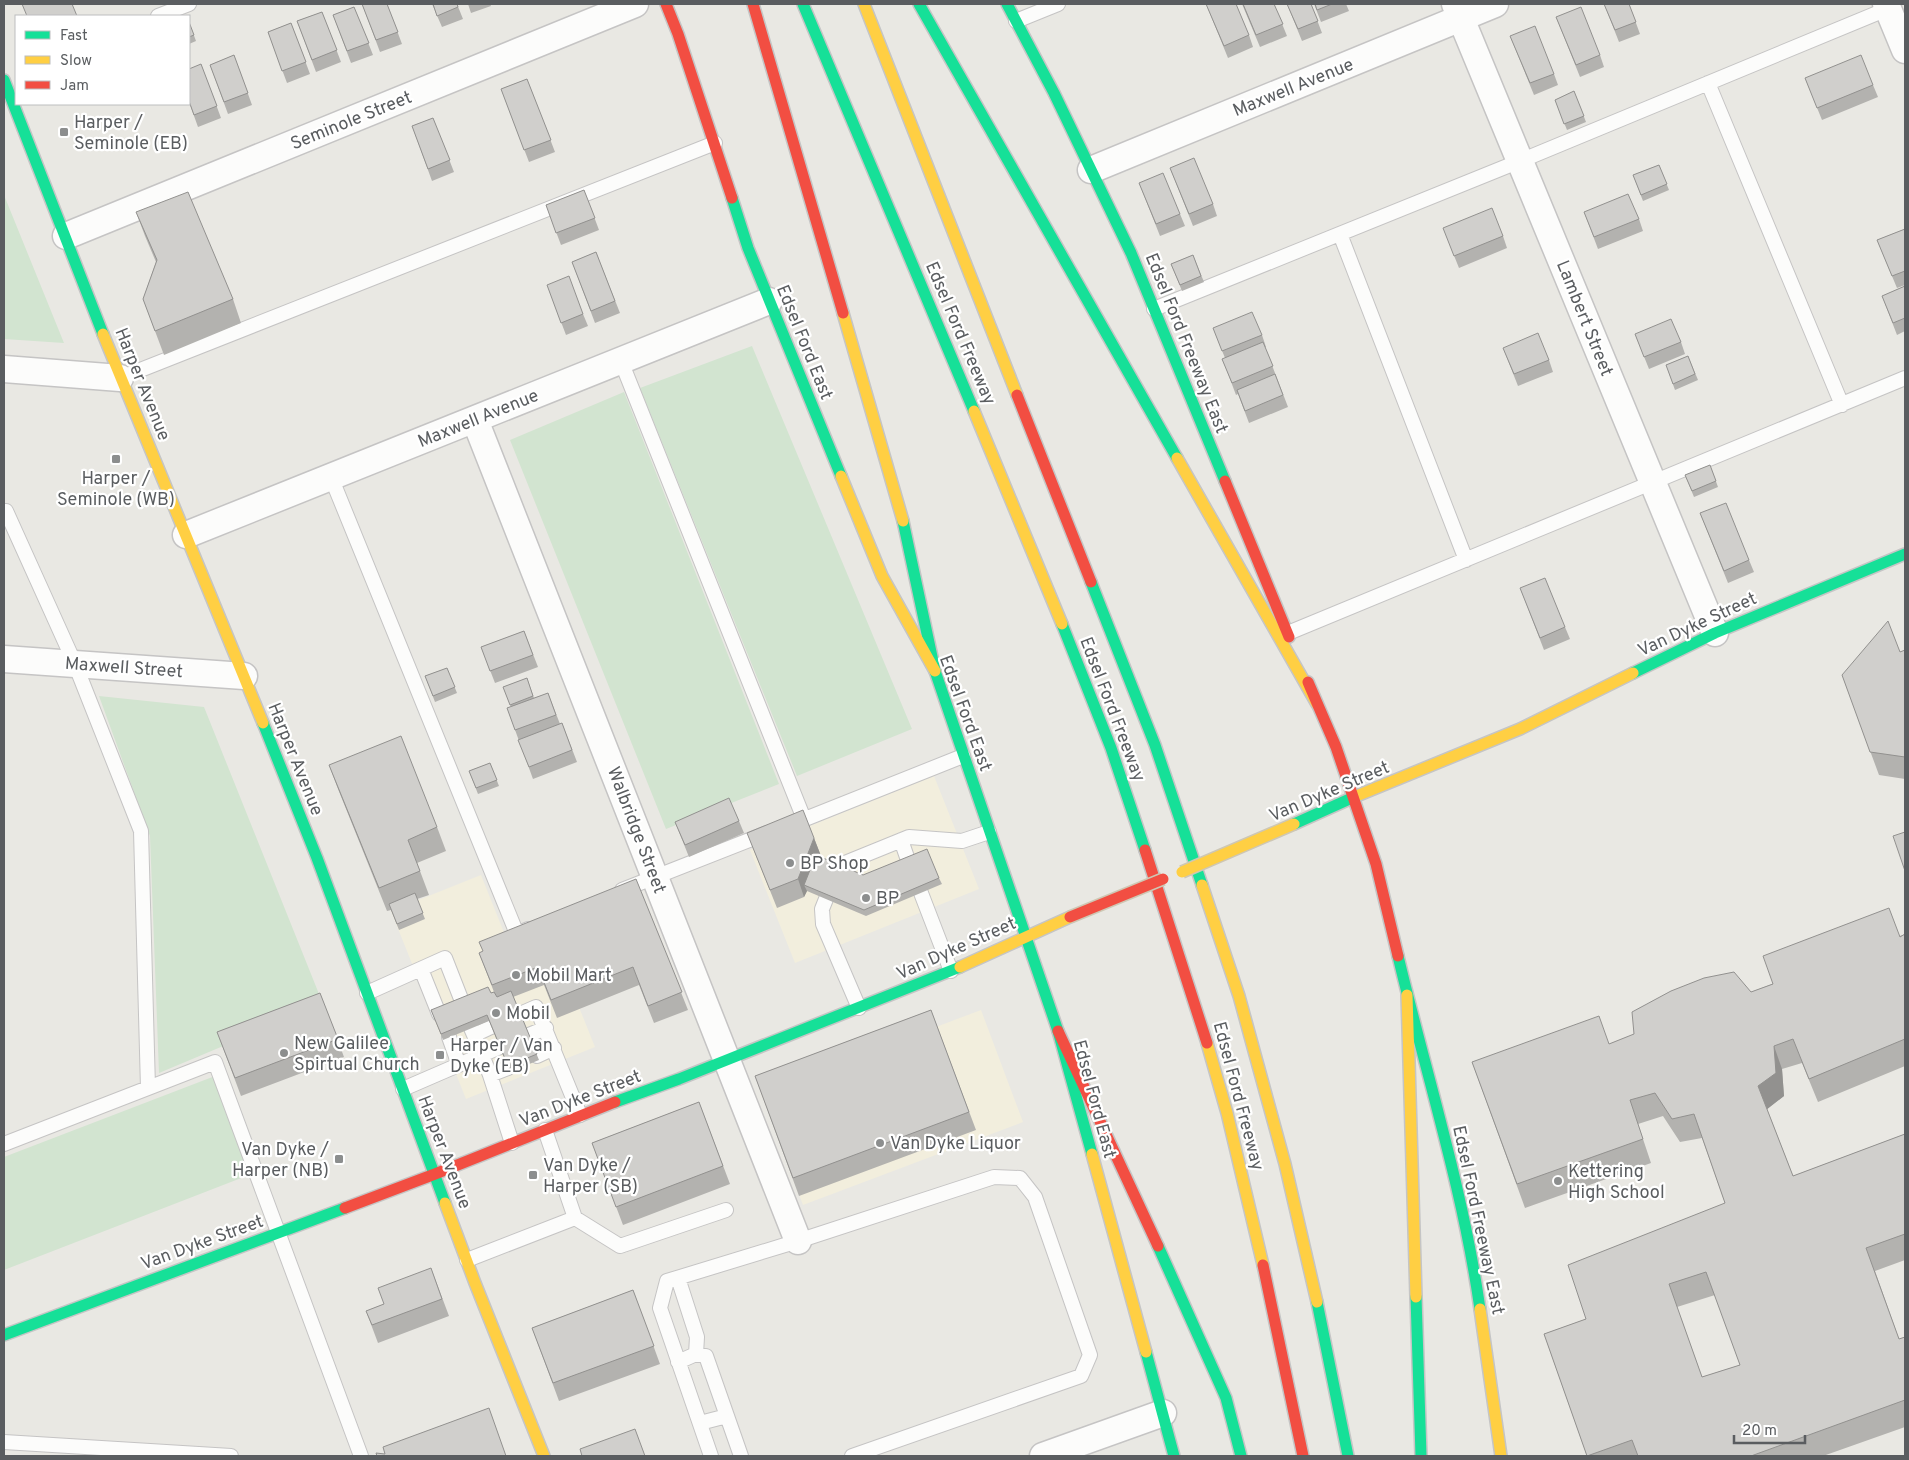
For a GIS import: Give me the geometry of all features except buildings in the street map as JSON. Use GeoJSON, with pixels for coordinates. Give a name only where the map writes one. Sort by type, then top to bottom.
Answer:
{"type":"FeatureCollection","features":[{"type":"Feature","properties":{"kind":"main road","name":"Edsel Ford East"},"geometry":{"type":"LineString","coordinates":[[666,4],[715,144],[748,248],[769,301],[882,576],[935,671],[1058,1031],[1164,1413],[1174,1456]]}},
{"type":"Feature","properties":{"kind":"main road"},"geometry":{"type":"LineString","coordinates":[[753,4],[907,534],[935,671]]}},
{"type":"Feature","properties":{"kind":"main road","name":"Edsel Ford Freeway"},"geometry":{"type":"LineString","coordinates":[[803,4],[1015,507],[1111,748],[1197,1009],[1227,1113],[1256,1231],[1303,1456]]}},
{"type":"Feature","properties":{"kind":"main road","name":"Edsel Ford Freeway"},"geometry":{"type":"LineString","coordinates":[[864,4],[1155,745],[1236,987],[1285,1164],[1328,1352],[1348,1456]]}},
{"type":"Feature","properties":{"kind":"main road"},"geometry":{"type":"LineString","coordinates":[[919,4],[1317,704],[1336,747],[1354,798],[1376,864],[1407,995],[1421,1456]]}},
{"type":"Feature","properties":{"kind":"main road","name":"Edsel Ford Freeway East"},"geometry":{"type":"LineString","coordinates":[[1007,4],[1054,93],[1130,253],[1317,704]]}},
{"type":"Feature","properties":{"kind":"main road","name":"Harper Avenue"},"geometry":{"type":"LineString","coordinates":[[4,80],[120,378],[244,676],[317,858],[466,1260],[544,1456]]}},
{"type":"Feature","properties":{"kind":"main road","name":"Van Dyke Street"},"geometry":{"type":"LineString","coordinates":[[4,1335],[435,1174],[580,1115],[727,1060],[950,971],[1070,917],[1182,872],[1520,729],[1715,633],[1905,554]]}},
{"type":"Feature","properties":{"kind":"main road","name":"Edsel Ford Freeway East"},"geometry":{"type":"LineString","coordinates":[[1407,995],[1459,1193],[1474,1267],[1501,1456]]}},
{"type":"Feature","properties":{"kind":"main road"},"geometry":{"type":"LineString","coordinates":[[1058,1031],[1226,1398],[1241,1456]]}},
{"type":"Feature","properties":{"kind":"street","name":"Seminole Street"},"geometry":{"type":"LineString","coordinates":[[66,236],[635,4]]}},
{"type":"Feature","properties":{"kind":"street","name":"Maxwell Avenue"},"geometry":{"type":"LineString","coordinates":[[1091,170],[1458,11],[1495,4]]}},
{"type":"Feature","properties":{"kind":"street"},"geometry":{"type":"LineString","coordinates":[[1892,5],[1905,50]]}},
{"type":"Feature","properties":{"kind":"street","name":"Lambert Street"},"geometry":{"type":"LineString","coordinates":[[1458,11],[1715,633]]}},
{"type":"Feature","properties":{"kind":"street","name":"Maxwell Avenue"},"geometry":{"type":"LineString","coordinates":[[186,535],[769,301]]}},
{"type":"Feature","properties":{"kind":"street"},"geometry":{"type":"LineString","coordinates":[[4,369],[120,378]]}},
{"type":"Feature","properties":{"kind":"street","name":"Walbridge Street"},"geometry":{"type":"LineString","coordinates":[[475,420],[798,1242]]}},
{"type":"Feature","properties":{"kind":"street","name":"Maxwell Street"},"geometry":{"type":"LineString","coordinates":[[4,659],[244,676]]}},
{"type":"Feature","properties":{"kind":"street"},"geometry":{"type":"LineString","coordinates":[[1043,1456],[1164,1413]]}},
{"type":"Feature","properties":{"kind":"lane"},"geometry":{"type":"LineString","coordinates":[[161,15],[189,4]]}},
{"type":"Feature","properties":{"kind":"lane"},"geometry":{"type":"LineString","coordinates":[[1016,21],[1058,4]]}},
{"type":"Feature","properties":{"kind":"lane"},"geometry":{"type":"LineString","coordinates":[[1154,309],[1520,161],[1892,5]]}},
{"type":"Feature","properties":{"kind":"lane"},"geometry":{"type":"LineString","coordinates":[[1708,83],[1842,405]]}},
{"type":"Feature","properties":{"kind":"lane"},"geometry":{"type":"LineString","coordinates":[[120,378],[715,144]]}},
{"type":"Feature","properties":{"kind":"lane"},"geometry":{"type":"LineString","coordinates":[[1340,234],[1466,560]]}},
{"type":"Feature","properties":{"kind":"lane"},"geometry":{"type":"LineString","coordinates":[[621,361],[804,819]]}},
{"type":"Feature","properties":{"kind":"lane"},"geometry":{"type":"LineString","coordinates":[[1288,633],[1905,378]]}},
{"type":"Feature","properties":{"kind":"lane"},"geometry":{"type":"LineString","coordinates":[[331,477],[517,934],[545,922]]}},
{"type":"Feature","properties":{"kind":"lane"},"geometry":{"type":"LineString","coordinates":[[4,511],[75,664],[141,831],[148,1088]]}},
{"type":"Feature","properties":{"kind":"lane"},"geometry":{"type":"LineString","coordinates":[[609,896],[963,756]]}},
{"type":"Feature","properties":{"kind":"lane"},"geometry":{"type":"LineString","coordinates":[[836,869],[845,863],[909,837],[962,841],[989,832]]}},
{"type":"Feature","properties":{"kind":"lane"},"geometry":{"type":"LineString","coordinates":[[901,840],[910,863]]}},
{"type":"Feature","properties":{"kind":"lane"},"geometry":{"type":"LineString","coordinates":[[921,893],[950,971]]}},
{"type":"Feature","properties":{"kind":"lane"},"geometry":{"type":"LineString","coordinates":[[826,899],[822,909],[823,924],[859,1008]]}},
{"type":"Feature","properties":{"kind":"lane"},"geometry":{"type":"LineString","coordinates":[[367,993],[445,958],[463,1004]]}},
{"type":"Feature","properties":{"kind":"lane"},"geometry":{"type":"LineString","coordinates":[[421,969],[439,1014]]}},
{"type":"Feature","properties":{"kind":"lane"},"geometry":{"type":"LineString","coordinates":[[520,1014],[536,1007],[580,1115]]}},
{"type":"Feature","properties":{"kind":"lane"},"geometry":{"type":"LineString","coordinates":[[491,1027],[473,1031],[490,1075],[512,1143]]}},
{"type":"Feature","properties":{"kind":"lane"},"geometry":{"type":"LineString","coordinates":[[528,1035],[546,1028]]}},
{"type":"Feature","properties":{"kind":"lane"},"geometry":{"type":"LineString","coordinates":[[449,1037],[459,1065]]}},
{"type":"Feature","properties":{"kind":"lane"},"geometry":{"type":"LineString","coordinates":[[403,1089],[500,1048]]}},
{"type":"Feature","properties":{"kind":"lane"},"geometry":{"type":"LineString","coordinates":[[537,1056],[554,1048]]}},
{"type":"Feature","properties":{"kind":"lane"},"geometry":{"type":"LineString","coordinates":[[4,1144],[215,1062],[361,1456]]}},
{"type":"Feature","properties":{"kind":"lane"},"geometry":{"type":"LineString","coordinates":[[490,1075],[508,1068]]}},
{"type":"Feature","properties":{"kind":"lane"},"geometry":{"type":"LineString","coordinates":[[545,1130],[576,1218],[620,1246],[726,1210]]}},
{"type":"Feature","properties":{"kind":"lane"},"geometry":{"type":"LineString","coordinates":[[711,1456],[660,1308],[667,1282],[798,1242],[994,1177],[1020,1178],[1035,1197],[1090,1355],[1081,1376],[852,1456]]}},
{"type":"Feature","properties":{"kind":"lane"},"geometry":{"type":"LineString","coordinates":[[466,1260],[576,1218]]}},
{"type":"Feature","properties":{"kind":"lane"},"geometry":{"type":"LineString","coordinates":[[678,1278],[697,1336],[696,1354]]}},
{"type":"Feature","properties":{"kind":"lane"},"geometry":{"type":"LineString","coordinates":[[678,1362],[696,1354],[706,1356],[741,1456]]}},
{"type":"Feature","properties":{"kind":"lane"},"geometry":{"type":"LineString","coordinates":[[700,1424],[727,1416]]}},
{"type":"Feature","properties":{"kind":"lane"},"geometry":{"type":"LineString","coordinates":[[4,1442],[231,1456]]}},
{"type":"Feature","properties":{"kind":"shaded area"},"geometry":{"type":"Polygon","coordinates":[[[934,776],[979,889],[795,963],[750,850],[934,776]]]}},
{"type":"Feature","properties":{"kind":"shaded area"},"geometry":{"type":"Polygon","coordinates":[[[481,875],[509,945],[548,930],[595,1047],[466,1099],[391,911],[481,875]]]}},
{"type":"Feature","properties":{"kind":"shaded area"},"geometry":{"type":"Polygon","coordinates":[[[981,1010],[1023,1122],[803,1205],[761,1093],[981,1010]]]}},
{"type":"Feature","properties":{"kind":"green space"},"geometry":{"type":"Polygon","coordinates":[[[4,195],[64,343],[4,339],[4,195]]]}},
{"type":"Feature","properties":{"kind":"green space"},"geometry":{"type":"Polygon","coordinates":[[[752,346],[912,729],[797,776],[640,388],[752,346]]]}},
{"type":"Feature","properties":{"kind":"green space"},"geometry":{"type":"Polygon","coordinates":[[[624,392],[779,784],[666,829],[510,440],[624,392]]]}},
{"type":"Feature","properties":{"kind":"green space"},"geometry":{"type":"Polygon","coordinates":[[[99,696],[204,707],[323,1004],[159,1073],[150,836],[99,696]]]}},
{"type":"Feature","properties":{"kind":"green space"},"geometry":{"type":"Polygon","coordinates":[[[215,1076],[249,1175],[4,1270],[4,1157],[215,1076]]]}},
{"type":"Feature","properties":{"kind":"traffic: fast"},"geometry":{"type":"LineString","coordinates":[[803,4],[974,411]]}},
{"type":"Feature","properties":{"kind":"traffic: fast"},"geometry":{"type":"LineString","coordinates":[[919,4],[1177,458]]}},
{"type":"Feature","properties":{"kind":"traffic: fast"},"geometry":{"type":"LineString","coordinates":[[1007,4],[1054,93],[1131,253],[1225,481]]}},
{"type":"Feature","properties":{"kind":"traffic: fast"},"geometry":{"type":"LineString","coordinates":[[4,80],[103,334]]}},
{"type":"Feature","properties":{"kind":"traffic: fast"},"geometry":{"type":"LineString","coordinates":[[732,198],[748,248],[841,476]]}},
{"type":"Feature","properties":{"kind":"traffic: fast"},"geometry":{"type":"LineString","coordinates":[[903,521],[935,671]]}},
{"type":"Feature","properties":{"kind":"traffic: fast"},"geometry":{"type":"LineString","coordinates":[[1633,673],[1715,633],[1905,554]]}},
{"type":"Feature","properties":{"kind":"traffic: fast"},"geometry":{"type":"LineString","coordinates":[[1091,582],[1155,745],[1202,885]]}},
{"type":"Feature","properties":{"kind":"traffic: fast"},"geometry":{"type":"LineString","coordinates":[[1062,624],[1111,748],[1145,850]]}},
{"type":"Feature","properties":{"kind":"traffic: fast"},"geometry":{"type":"LineString","coordinates":[[935,671],[1058,1031],[1092,1154]]}},
{"type":"Feature","properties":{"kind":"traffic: fast"},"geometry":{"type":"LineString","coordinates":[[263,723],[317,858],[445,1203]]}},
{"type":"Feature","properties":{"kind":"traffic: fast"},"geometry":{"type":"LineString","coordinates":[[1294,824],[1354,797]]}},
{"type":"Feature","properties":{"kind":"traffic: fast"},"geometry":{"type":"LineString","coordinates":[[1398,956],[1454,1176],[1473,1264],[1480,1309]]}},
{"type":"Feature","properties":{"kind":"traffic: fast"},"geometry":{"type":"LineString","coordinates":[[615,1102],[679,1079],[960,967]]}},
{"type":"Feature","properties":{"kind":"traffic: fast"},"geometry":{"type":"LineString","coordinates":[[4,1335],[345,1208]]}},
{"type":"Feature","properties":{"kind":"traffic: fast"},"geometry":{"type":"LineString","coordinates":[[1158,1246],[1226,1398],[1241,1456]]}},
{"type":"Feature","properties":{"kind":"traffic: fast"},"geometry":{"type":"LineString","coordinates":[[1416,1297],[1421,1456]]}},
{"type":"Feature","properties":{"kind":"traffic: fast"},"geometry":{"type":"LineString","coordinates":[[1317,1302],[1348,1456]]}},
{"type":"Feature","properties":{"kind":"traffic: fast"},"geometry":{"type":"LineString","coordinates":[[1146,1352],[1174,1456]]}},
{"type":"Feature","properties":{"kind":"traffic: slow"},"geometry":{"type":"LineString","coordinates":[[864,4],[1017,395]]}},
{"type":"Feature","properties":{"kind":"traffic: slow"},"geometry":{"type":"LineString","coordinates":[[843,313],[903,521]]}},
{"type":"Feature","properties":{"kind":"traffic: slow"},"geometry":{"type":"LineString","coordinates":[[103,334],[263,723]]}},
{"type":"Feature","properties":{"kind":"traffic: slow"},"geometry":{"type":"LineString","coordinates":[[974,411],[1062,624]]}},
{"type":"Feature","properties":{"kind":"traffic: slow"},"geometry":{"type":"LineString","coordinates":[[1177,458],[1317,704]]}},
{"type":"Feature","properties":{"kind":"traffic: slow"},"geometry":{"type":"LineString","coordinates":[[841,476],[882,576],[935,671]]}},
{"type":"Feature","properties":{"kind":"traffic: slow"},"geometry":{"type":"LineString","coordinates":[[1354,797],[1520,729],[1633,673]]}},
{"type":"Feature","properties":{"kind":"traffic: slow"},"geometry":{"type":"LineString","coordinates":[[1182,872],[1294,824]]}},
{"type":"Feature","properties":{"kind":"traffic: slow"},"geometry":{"type":"LineString","coordinates":[[1202,885],[1239,996],[1285,1164],[1317,1302]]}},
{"type":"Feature","properties":{"kind":"traffic: slow"},"geometry":{"type":"LineString","coordinates":[[960,967],[1070,917]]}},
{"type":"Feature","properties":{"kind":"traffic: slow"},"geometry":{"type":"LineString","coordinates":[[1407,995],[1416,1297]]}},
{"type":"Feature","properties":{"kind":"traffic: slow"},"geometry":{"type":"LineString","coordinates":[[1207,1043],[1227,1113],[1263,1265]]}},
{"type":"Feature","properties":{"kind":"traffic: slow"},"geometry":{"type":"LineString","coordinates":[[1092,1154],[1146,1352]]}},
{"type":"Feature","properties":{"kind":"traffic: slow"},"geometry":{"type":"LineString","coordinates":[[445,1203],[544,1456]]}},
{"type":"Feature","properties":{"kind":"traffic: slow"},"geometry":{"type":"LineString","coordinates":[[1480,1309],[1501,1456]]}},
{"type":"Feature","properties":{"kind":"traffic: jam"},"geometry":{"type":"LineString","coordinates":[[666,4],[678,34],[732,198]]}},
{"type":"Feature","properties":{"kind":"traffic: jam"},"geometry":{"type":"LineString","coordinates":[[753,4],[843,313]]}},
{"type":"Feature","properties":{"kind":"traffic: jam"},"geometry":{"type":"LineString","coordinates":[[1017,395],[1091,582]]}},
{"type":"Feature","properties":{"kind":"traffic: jam"},"geometry":{"type":"LineString","coordinates":[[1225,481],[1289,637]]}},
{"type":"Feature","properties":{"kind":"traffic: jam"},"geometry":{"type":"LineString","coordinates":[[1308,682],[1336,747],[1376,864],[1398,956]]}},
{"type":"Feature","properties":{"kind":"traffic: jam"},"geometry":{"type":"LineString","coordinates":[[1145,850],[1207,1043]]}},
{"type":"Feature","properties":{"kind":"traffic: jam"},"geometry":{"type":"LineString","coordinates":[[1070,917],[1163,879]]}},
{"type":"Feature","properties":{"kind":"traffic: jam"},"geometry":{"type":"LineString","coordinates":[[1058,1031],[1158,1246]]}},
{"type":"Feature","properties":{"kind":"traffic: jam"},"geometry":{"type":"LineString","coordinates":[[345,1208],[615,1102]]}},
{"type":"Feature","properties":{"kind":"traffic: jam"},"geometry":{"type":"LineString","coordinates":[[1263,1265],[1303,1456]]}},
{"type":"Feature","properties":{"kind":"place","name":"Harper / Seminole (EB)"},"geometry":{"type":"Point","coordinates":[64,132]}},
{"type":"Feature","properties":{"kind":"place","name":"Harper / Seminole (WB)"},"geometry":{"type":"Point","coordinates":[116,459]}},
{"type":"Feature","properties":{"kind":"place","name":"BP Shop"},"geometry":{"type":"Point","coordinates":[790,863]}},
{"type":"Feature","properties":{"kind":"place","name":"BP"},"geometry":{"type":"Point","coordinates":[866,898]}},
{"type":"Feature","properties":{"kind":"place","name":"Mobil Mart"},"geometry":{"type":"Point","coordinates":[516,975]}},
{"type":"Feature","properties":{"kind":"place","name":"Mobil"},"geometry":{"type":"Point","coordinates":[496,1013]}},
{"type":"Feature","properties":{"kind":"place","name":"New Galilee Spirtual Church"},"geometry":{"type":"Point","coordinates":[284,1053]}},
{"type":"Feature","properties":{"kind":"place","name":"Harper / Van Dyke (EB)"},"geometry":{"type":"Point","coordinates":[440,1055]}},
{"type":"Feature","properties":{"kind":"place","name":"Van Dyke Liquor"},"geometry":{"type":"Point","coordinates":[880,1143]}},
{"type":"Feature","properties":{"kind":"place","name":"Van Dyke / Harper (NB)"},"geometry":{"type":"Point","coordinates":[339,1159]}},
{"type":"Feature","properties":{"kind":"place","name":"Van Dyke / Harper (SB)"},"geometry":{"type":"Point","coordinates":[533,1175]}},
{"type":"Feature","properties":{"kind":"place","name":"Kettering High School"},"geometry":{"type":"Point","coordinates":[1558,1181]}}]}
